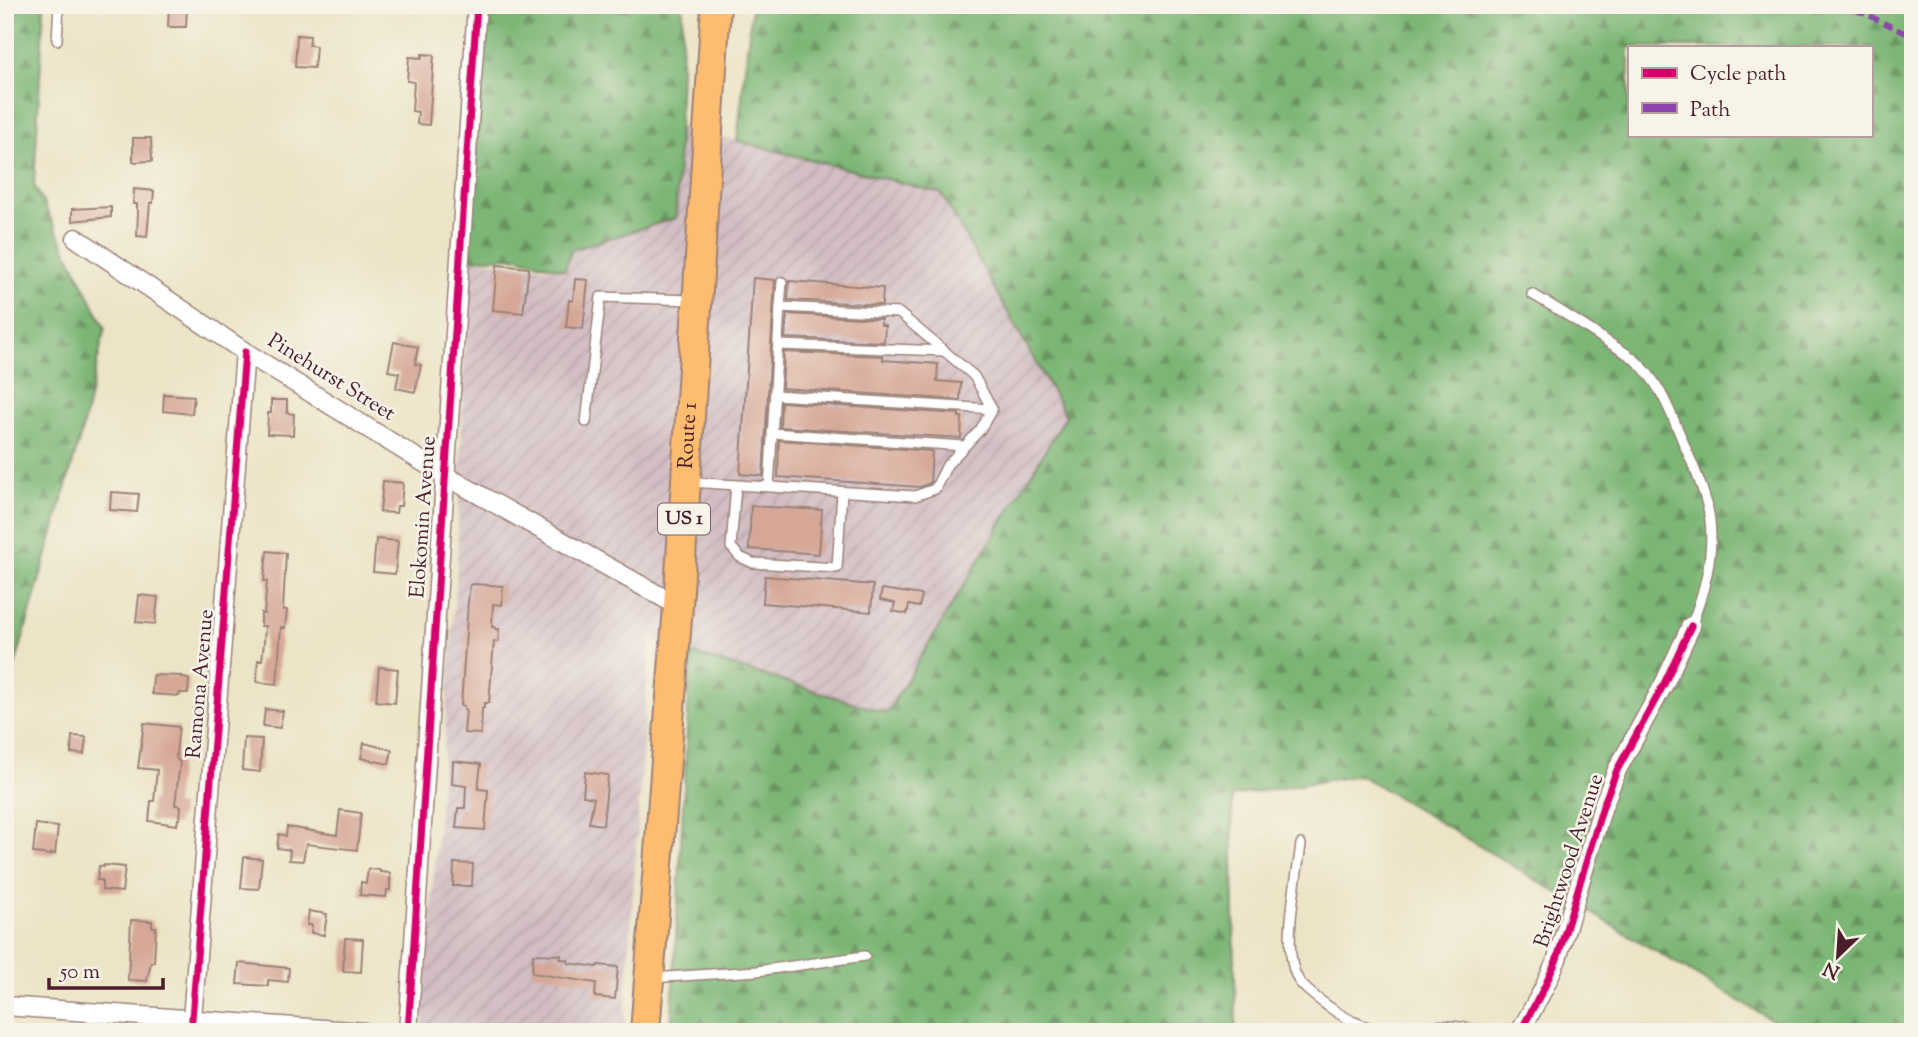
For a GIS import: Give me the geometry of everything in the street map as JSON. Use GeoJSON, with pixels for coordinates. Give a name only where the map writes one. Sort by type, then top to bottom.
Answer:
{"type":"FeatureCollection","features":[{"type":"Feature","properties":{"kind":"main road","name":"Route 1"},"geometry":{"type":"LineString","coordinates":[[645,1032],[678,606],[716,5]]}},
{"type":"Feature","properties":{"kind":"street","name":"Elokomin Avenue"},"geometry":{"type":"LineString","coordinates":[[408,1032],[477,5]]}},
{"type":"Feature","properties":{"kind":"street","name":"Pinehurst Street"},"geometry":{"type":"LineString","coordinates":[[76,238],[245,352],[444,475],[678,606]]}},
{"type":"Feature","properties":{"kind":"street","name":"Ramona Avenue"},"geometry":{"type":"LineString","coordinates":[[192,1026],[245,352]]}},
{"type":"Feature","properties":{"kind":"street","name":"Brightwood Avenue"},"geometry":{"type":"LineString","coordinates":[[1520,1032],[1557,959],[1603,807],[1617,770],[1664,684],[1691,626]]}},
{"type":"Feature","properties":{"kind":"street"},"geometry":{"type":"LineString","coordinates":[[5,1006],[192,1026],[365,1032]]}},
{"type":"Feature","properties":{"kind":"lane"},"geometry":{"type":"LineString","coordinates":[[57,40],[59,5]]}},
{"type":"Feature","properties":{"kind":"lane"},"geometry":{"type":"LineString","coordinates":[[769,487],[782,282]]}},
{"type":"Feature","properties":{"kind":"lane"},"geometry":{"type":"LineString","coordinates":[[1532,294],[1569,315],[1636,361],[1665,399],[1707,501],[1710,523],[1706,577],[1691,626]]}},
{"type":"Feature","properties":{"kind":"lane"},"geometry":{"type":"LineString","coordinates":[[586,422],[601,297],[698,300]]}},
{"type":"Feature","properties":{"kind":"lane"},"geometry":{"type":"LineString","coordinates":[[780,307],[899,313],[974,376],[992,409]]}},
{"type":"Feature","properties":{"kind":"lane"},"geometry":{"type":"LineString","coordinates":[[778,345],[945,351]]}},
{"type":"Feature","properties":{"kind":"lane"},"geometry":{"type":"LineString","coordinates":[[775,395],[992,409]]}},
{"type":"Feature","properties":{"kind":"lane"},"geometry":{"type":"LineString","coordinates":[[686,482],[915,496],[935,488],[947,465],[980,430],[992,409]]}},
{"type":"Feature","properties":{"kind":"lane"},"geometry":{"type":"LineString","coordinates":[[772,433],[964,446]]}},
{"type":"Feature","properties":{"kind":"lane"},"geometry":{"type":"LineString","coordinates":[[736,485],[731,547],[740,557],[752,563],[837,568],[842,492]]}},
{"type":"Feature","properties":{"kind":"lane"},"geometry":{"type":"LineString","coordinates":[[1301,844],[1290,940],[1299,981],[1320,1000],[1363,1026],[1392,1031],[1435,1026],[1461,1027],[1486,1032]]}},
{"type":"Feature","properties":{"kind":"lane"},"geometry":{"type":"LineString","coordinates":[[650,978],[757,971],[865,957]]}},
{"type":"Feature","properties":{"kind":"shaded area"},"geometry":{"type":"Polygon","coordinates":[[[679,126],[941,193],[1066,416],[887,713],[650,640],[624,1032],[422,1032],[456,581],[468,259],[565,270],[571,250],[676,218],[679,126]]]}},
{"type":"Feature","properties":{"kind":"green space"},"geometry":{"type":"Polygon","coordinates":[[[5,5],[44,5],[34,185],[105,328],[82,430],[5,701],[5,5]]]}},
{"type":"Feature","properties":{"kind":"green space"},"geometry":{"type":"Polygon","coordinates":[[[487,5],[683,5],[676,218],[571,250],[565,270],[517,257],[468,259],[487,5]]]}},
{"type":"Feature","properties":{"kind":"green space"},"geometry":{"type":"Polygon","coordinates":[[[752,5],[1913,5],[1913,1032],[1792,1032],[1360,775],[1232,796],[1236,1032],[671,1032],[691,653],[887,713],[1066,416],[941,193],[737,141],[752,5]]]}},
{"type":"Feature","properties":{"kind":"building"},"geometry":{"type":"Polygon","coordinates":[[[169,5],[187,6],[186,27],[168,27],[169,5]]]}},
{"type":"Feature","properties":{"kind":"building"},"geometry":{"type":"Polygon","coordinates":[[[297,35],[310,36],[309,45],[316,46],[314,68],[295,67],[297,35]]]}},
{"type":"Feature","properties":{"kind":"building"},"geometry":{"type":"Polygon","coordinates":[[[422,54],[434,55],[429,125],[417,124],[418,112],[412,111],[414,82],[407,81],[409,57],[422,58],[422,54]]]}},
{"type":"Feature","properties":{"kind":"building"},"geometry":{"type":"Polygon","coordinates":[[[133,138],[151,138],[152,161],[133,162],[133,138]]]}},
{"type":"Feature","properties":{"kind":"building"},"geometry":{"type":"Polygon","coordinates":[[[134,189],[154,191],[153,203],[150,203],[147,237],[137,236],[138,211],[137,204],[133,204],[134,189]]]}},
{"type":"Feature","properties":{"kind":"building"},"geometry":{"type":"Polygon","coordinates":[[[111,207],[111,217],[72,221],[72,209],[111,207]]]}},
{"type":"Feature","properties":{"kind":"building"},"geometry":{"type":"Polygon","coordinates":[[[497,265],[529,268],[523,313],[493,310],[497,265]]]}},
{"type":"Feature","properties":{"kind":"building"},"geometry":{"type":"Polygon","coordinates":[[[753,278],[775,280],[763,476],[740,474],[753,278]]]}},
{"type":"Feature","properties":{"kind":"building"},"geometry":{"type":"Polygon","coordinates":[[[575,279],[588,280],[583,329],[566,327],[575,279]]]}},
{"type":"Feature","properties":{"kind":"building"},"geometry":{"type":"Polygon","coordinates":[[[789,281],[883,288],[882,305],[788,300],[789,281]]]}},
{"type":"Feature","properties":{"kind":"building"},"geometry":{"type":"Polygon","coordinates":[[[787,314],[881,319],[881,325],[885,325],[884,342],[785,338],[787,314]]]}},
{"type":"Feature","properties":{"kind":"building"},"geometry":{"type":"Polygon","coordinates":[[[394,342],[418,347],[415,364],[421,365],[415,392],[396,388],[399,373],[388,371],[394,342]]]}},
{"type":"Feature","properties":{"kind":"building"},"geometry":{"type":"Polygon","coordinates":[[[784,352],[883,356],[883,360],[938,364],[937,381],[961,383],[960,400],[782,388],[784,352]]]}},
{"type":"Feature","properties":{"kind":"building"},"geometry":{"type":"Polygon","coordinates":[[[164,394],[194,396],[192,414],[163,411],[164,394]]]}},
{"type":"Feature","properties":{"kind":"building"},"geometry":{"type":"Polygon","coordinates":[[[271,400],[287,400],[287,413],[294,414],[293,435],[267,434],[271,400]]]}},
{"type":"Feature","properties":{"kind":"building"},"geometry":{"type":"Polygon","coordinates":[[[781,402],[959,414],[959,417],[962,417],[961,438],[780,427],[781,402]]]}},
{"type":"Feature","properties":{"kind":"building"},"geometry":{"type":"Polygon","coordinates":[[[779,440],[932,451],[930,483],[920,487],[778,477],[779,440]]]}},
{"type":"Feature","properties":{"kind":"building"},"geometry":{"type":"Polygon","coordinates":[[[383,481],[403,483],[401,506],[397,506],[396,513],[380,512],[383,481]]]}},
{"type":"Feature","properties":{"kind":"building"},"geometry":{"type":"Polygon","coordinates":[[[111,492],[139,494],[137,512],[110,510],[111,492]]]}},
{"type":"Feature","properties":{"kind":"building"},"geometry":{"type":"Polygon","coordinates":[[[751,506],[822,510],[819,554],[749,549],[751,506]]]}},
{"type":"Feature","properties":{"kind":"building"},"geometry":{"type":"Polygon","coordinates":[[[376,539],[398,541],[395,574],[373,572],[376,539]]]}},
{"type":"Feature","properties":{"kind":"building"},"geometry":{"type":"Polygon","coordinates":[[[267,551],[286,553],[283,610],[287,610],[285,628],[281,627],[277,684],[257,682],[258,660],[262,660],[264,642],[265,626],[261,626],[261,613],[264,614],[267,551]]]}},
{"type":"Feature","properties":{"kind":"building"},"geometry":{"type":"Polygon","coordinates":[[[765,576],[873,585],[871,612],[763,603],[765,576]]]}},
{"type":"Feature","properties":{"kind":"building"},"geometry":{"type":"Polygon","coordinates":[[[470,585],[503,586],[502,605],[493,604],[492,627],[499,629],[498,642],[494,641],[489,703],[484,703],[482,708],[481,734],[464,733],[466,710],[461,706],[468,602],[470,585]]]}},
{"type":"Feature","properties":{"kind":"building"},"geometry":{"type":"Polygon","coordinates":[[[882,589],[922,595],[919,607],[909,605],[907,614],[893,611],[895,603],[880,600],[882,589]]]}},
{"type":"Feature","properties":{"kind":"building"},"geometry":{"type":"Polygon","coordinates":[[[139,595],[158,597],[155,624],[136,622],[139,595]]]}},
{"type":"Feature","properties":{"kind":"building"},"geometry":{"type":"Polygon","coordinates":[[[379,667],[398,669],[395,703],[376,701],[379,667]]]}},
{"type":"Feature","properties":{"kind":"building"},"geometry":{"type":"Polygon","coordinates":[[[153,675],[182,676],[189,679],[188,693],[180,693],[179,696],[152,694],[153,675]]]}},
{"type":"Feature","properties":{"kind":"building"},"geometry":{"type":"Polygon","coordinates":[[[265,709],[283,711],[280,728],[263,726],[265,709]]]}},
{"type":"Feature","properties":{"kind":"building"},"geometry":{"type":"Polygon","coordinates":[[[144,723],[179,727],[176,754],[180,762],[175,805],[181,806],[177,825],[149,821],[157,770],[138,768],[144,723]]]}},
{"type":"Feature","properties":{"kind":"building"},"geometry":{"type":"Polygon","coordinates":[[[72,736],[86,737],[84,754],[71,753],[72,736]]]}},
{"type":"Feature","properties":{"kind":"building"},"geometry":{"type":"Polygon","coordinates":[[[244,738],[262,739],[260,772],[242,770],[244,738]]]}},
{"type":"Feature","properties":{"kind":"building"},"geometry":{"type":"Polygon","coordinates":[[[364,743],[392,750],[389,764],[361,758],[364,743]]]}},
{"type":"Feature","properties":{"kind":"building"},"geometry":{"type":"Polygon","coordinates":[[[453,761],[481,764],[478,789],[488,790],[485,830],[456,828],[458,808],[465,808],[466,786],[452,784],[453,761]]]}},
{"type":"Feature","properties":{"kind":"building"},"geometry":{"type":"Polygon","coordinates":[[[585,772],[608,775],[603,825],[589,823],[594,798],[583,796],[585,772]]]}},
{"type":"Feature","properties":{"kind":"building"},"geometry":{"type":"Polygon","coordinates":[[[340,810],[361,813],[357,850],[306,844],[303,861],[289,860],[290,850],[277,848],[279,834],[286,836],[287,827],[337,835],[340,810]]]}},
{"type":"Feature","properties":{"kind":"building"},"geometry":{"type":"Polygon","coordinates":[[[36,824],[58,827],[55,854],[33,853],[36,824]]]}},
{"type":"Feature","properties":{"kind":"building"},"geometry":{"type":"Polygon","coordinates":[[[244,857],[262,859],[259,889],[241,888],[244,857]]]}},
{"type":"Feature","properties":{"kind":"building"},"geometry":{"type":"Polygon","coordinates":[[[454,863],[473,864],[472,886],[453,886],[454,863]]]}},
{"type":"Feature","properties":{"kind":"building"},"geometry":{"type":"Polygon","coordinates":[[[99,866],[125,867],[122,892],[102,890],[102,880],[97,880],[99,866]]]}},
{"type":"Feature","properties":{"kind":"building"},"geometry":{"type":"Polygon","coordinates":[[[368,869],[390,873],[390,890],[387,890],[386,897],[360,895],[361,882],[366,883],[368,869]]]}},
{"type":"Feature","properties":{"kind":"building"},"geometry":{"type":"Polygon","coordinates":[[[309,911],[327,914],[324,935],[311,933],[312,925],[307,925],[309,911]]]}},
{"type":"Feature","properties":{"kind":"building"},"geometry":{"type":"Polygon","coordinates":[[[131,920],[152,921],[152,927],[156,927],[154,962],[151,962],[147,981],[128,980],[131,920]]]}},
{"type":"Feature","properties":{"kind":"building"},"geometry":{"type":"Polygon","coordinates":[[[345,938],[363,939],[361,972],[343,971],[345,938]]]}},
{"type":"Feature","properties":{"kind":"building"},"geometry":{"type":"Polygon","coordinates":[[[533,954],[561,955],[560,959],[568,960],[568,963],[618,967],[615,999],[595,997],[596,983],[532,973],[533,954]]]}},
{"type":"Feature","properties":{"kind":"building"},"geometry":{"type":"Polygon","coordinates":[[[239,963],[289,968],[288,982],[268,980],[268,986],[237,984],[239,963]]]}},
{"type":"Feature","properties":{"kind":"marked path"},"geometry":{"type":"LineString","coordinates":[[1842,5],[1913,37]]}},
{"type":"Feature","properties":{"kind":"cycle path"},"geometry":{"type":"LineString","coordinates":[[408,1032],[477,5]]}},
{"type":"Feature","properties":{"kind":"cycle path"},"geometry":{"type":"LineString","coordinates":[[192,1019],[245,352]]}},
{"type":"Feature","properties":{"kind":"cycle path"},"geometry":{"type":"LineString","coordinates":[[1520,1032],[1557,959],[1603,806],[1617,770],[1664,684],[1691,626]]}}]}
